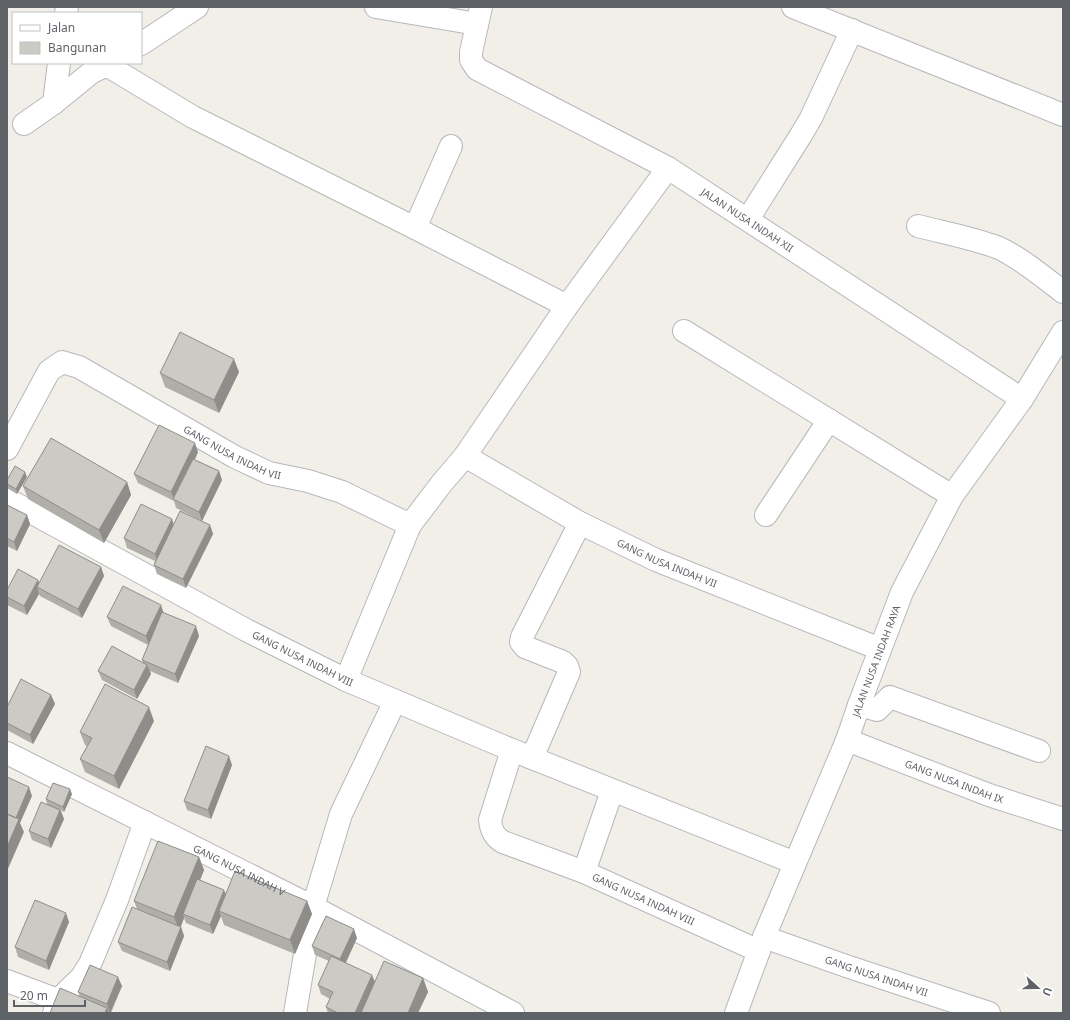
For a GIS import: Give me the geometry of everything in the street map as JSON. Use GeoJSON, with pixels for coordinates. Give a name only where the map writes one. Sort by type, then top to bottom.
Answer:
{"type":"FeatureCollection","features":[{"type":"Feature","properties":{"kind":"street"},"geometry":{"type":"LineString","coordinates":[[142,43],[197,7]]}},
{"type":"Feature","properties":{"kind":"street"},"geometry":{"type":"LineString","coordinates":[[376,7],[479,15]]}},
{"type":"Feature","properties":{"kind":"street"},"geometry":{"type":"LineString","coordinates":[[793,7],[1063,115]]}},
{"type":"Feature","properties":{"kind":"street","name":"JALAN NUSA INDAH XII"},"geometry":{"type":"LineString","coordinates":[[479,15],[471,52],[471,60],[478,68],[668,168],[1022,399]]}},
{"type":"Feature","properties":{"kind":"street"},"geometry":{"type":"LineString","coordinates":[[748,219],[811,118],[852,30]]}},
{"type":"Feature","properties":{"kind":"street"},"geometry":{"type":"LineString","coordinates":[[54,103],[59,64]]}},
{"type":"Feature","properties":{"kind":"street"},"geometry":{"type":"LineString","coordinates":[[24,124],[54,103],[92,72],[110,64],[193,117],[567,306]]}},
{"type":"Feature","properties":{"kind":"street"},"geometry":{"type":"LineString","coordinates":[[415,228],[451,146]]}},
{"type":"Feature","properties":{"kind":"street"},"geometry":{"type":"LineString","coordinates":[[346,680],[410,525],[465,456],[567,306],[668,168]]}},
{"type":"Feature","properties":{"kind":"street"},"geometry":{"type":"LineString","coordinates":[[918,226],[1000,249],[1026,264],[1063,292]]}},
{"type":"Feature","properties":{"kind":"street"},"geometry":{"type":"LineString","coordinates":[[684,332],[952,496]]}},
{"type":"Feature","properties":{"kind":"street","name":"JALAN NUSA INDAH RAYA"},"geometry":{"type":"LineString","coordinates":[[736,1013],[794,863],[847,740],[859,704],[902,592],[952,496],[1022,399],[1062,338]]}},
{"type":"Feature","properties":{"kind":"street","name":"GANG NUSA INDAH VII"},"geometry":{"type":"LineString","coordinates":[[7,449],[49,371],[62,362],[78,367],[235,457],[269,473],[308,481],[342,492],[410,525]]}},
{"type":"Feature","properties":{"kind":"street"},"geometry":{"type":"LineString","coordinates":[[766,515],[829,420]]}},
{"type":"Feature","properties":{"kind":"street","name":"GANG NUSA INDAH VII"},"geometry":{"type":"LineString","coordinates":[[465,456],[580,523],[656,560],[880,649]]}},
{"type":"Feature","properties":{"kind":"street","name":"GANG NUSA INDAH VIII"},"geometry":{"type":"LineString","coordinates":[[7,499],[246,630],[346,680],[612,791],[794,863]]}},
{"type":"Feature","properties":{"kind":"street"},"geometry":{"type":"LineString","coordinates":[[580,523],[522,637],[521,642],[525,647],[563,662],[567,666],[569,672],[522,754],[490,820],[491,828],[496,838],[503,842],[584,872]]}},
{"type":"Feature","properties":{"kind":"street"},"geometry":{"type":"LineString","coordinates":[[859,704],[877,710],[890,697],[1039,750]]}},
{"type":"Feature","properties":{"kind":"street"},"geometry":{"type":"LineString","coordinates":[[295,1013],[313,907],[341,814],[395,701]]}},
{"type":"Feature","properties":{"kind":"street","name":"GANG NUSA INDAH IX"},"geometry":{"type":"LineString","coordinates":[[847,740],[989,795],[1063,819]]}},
{"type":"Feature","properties":{"kind":"street","name":"GANG NUSA INDAH V"},"geometry":{"type":"LineString","coordinates":[[7,752],[313,907],[513,1013]]}},
{"type":"Feature","properties":{"kind":"street","name":"GANG NUSA INDAH VIII"},"geometry":{"type":"LineString","coordinates":[[612,791],[584,872],[762,944]]}},
{"type":"Feature","properties":{"kind":"street"},"geometry":{"type":"LineString","coordinates":[[7,981],[56,1007],[81,978],[90,964],[117,900],[145,822]]}},
{"type":"Feature","properties":{"kind":"street","name":"GANG NUSA INDAH VII"},"geometry":{"type":"LineString","coordinates":[[762,944],[849,968],[989,1013]]}},
{"type":"Feature","properties":{"kind":"building"},"geometry":{"type":"Polygon","coordinates":[[[180,332],[234,359],[214,400],[160,373],[180,332]]]}},
{"type":"Feature","properties":{"kind":"building"},"geometry":{"type":"Polygon","coordinates":[[[159,425],[195,443],[171,492],[134,474],[159,425]]]}},
{"type":"Feature","properties":{"kind":"building"},"geometry":{"type":"Polygon","coordinates":[[[51,438],[127,482],[99,530],[23,486],[51,438]]]}},
{"type":"Feature","properties":{"kind":"building"},"geometry":{"type":"Polygon","coordinates":[[[193,459],[219,471],[199,512],[173,499],[193,459]]]}},
{"type":"Feature","properties":{"kind":"building"},"geometry":{"type":"Polygon","coordinates":[[[15,466],[25,472],[16,489],[7,484],[7,480],[15,466]]]}},
{"type":"Feature","properties":{"kind":"building"},"geometry":{"type":"Polygon","coordinates":[[[141,504],[172,519],[155,554],[124,538],[141,504]]]}},
{"type":"Feature","properties":{"kind":"building"},"geometry":{"type":"Polygon","coordinates":[[[7,505],[27,515],[14,542],[7,538],[7,505]]]}},
{"type":"Feature","properties":{"kind":"building"},"geometry":{"type":"Polygon","coordinates":[[[180,511],[210,525],[183,579],[154,565],[180,511]]]}},
{"type":"Feature","properties":{"kind":"building"},"geometry":{"type":"Polygon","coordinates":[[[59,545],[101,567],[78,609],[37,587],[59,545]]]}},
{"type":"Feature","properties":{"kind":"building"},"geometry":{"type":"Polygon","coordinates":[[[18,569],[38,580],[24,606],[7,597],[7,590],[18,569]]]}},
{"type":"Feature","properties":{"kind":"building"},"geometry":{"type":"Polygon","coordinates":[[[123,586],[161,605],[146,636],[107,617],[123,586]]]}},
{"type":"Feature","properties":{"kind":"building"},"geometry":{"type":"Polygon","coordinates":[[[162,612],[196,626],[175,674],[142,660],[162,612]]]}},
{"type":"Feature","properties":{"kind":"building"},"geometry":{"type":"Polygon","coordinates":[[[112,646],[147,665],[134,690],[98,671],[112,646]]]}},
{"type":"Feature","properties":{"kind":"building"},"geometry":{"type":"Polygon","coordinates":[[[21,679],[51,695],[30,735],[7,723],[7,707],[21,679]]]}},
{"type":"Feature","properties":{"kind":"building"},"geometry":{"type":"Polygon","coordinates":[[[105,684],[149,707],[114,776],[80,759],[92,738],[80,732],[105,684]]]}},
{"type":"Feature","properties":{"kind":"building"},"geometry":{"type":"Polygon","coordinates":[[[206,746],[229,756],[208,810],[184,801],[206,746]]]}},
{"type":"Feature","properties":{"kind":"building"},"geometry":{"type":"Polygon","coordinates":[[[7,777],[29,787],[16,818],[7,814],[7,777]]]}},
{"type":"Feature","properties":{"kind":"building"},"geometry":{"type":"Polygon","coordinates":[[[53,783],[70,789],[63,807],[46,799],[53,783]]]}},
{"type":"Feature","properties":{"kind":"building"},"geometry":{"type":"Polygon","coordinates":[[[41,802],[60,810],[48,839],[29,831],[41,802]]]}},
{"type":"Feature","properties":{"kind":"building"},"geometry":{"type":"Polygon","coordinates":[[[7,814],[19,819],[7,847],[7,814]]]}},
{"type":"Feature","properties":{"kind":"building"},"geometry":{"type":"Polygon","coordinates":[[[158,841],[199,857],[174,917],[134,901],[158,841]]]}},
{"type":"Feature","properties":{"kind":"building"},"geometry":{"type":"Polygon","coordinates":[[[235,871],[307,901],[290,940],[219,911],[235,871]]]}},
{"type":"Feature","properties":{"kind":"building"},"geometry":{"type":"Polygon","coordinates":[[[197,879],[224,890],[210,925],[183,914],[197,879]]]}},
{"type":"Feature","properties":{"kind":"building"},"geometry":{"type":"Polygon","coordinates":[[[35,900],[66,913],[46,961],[15,947],[35,900]]]}},
{"type":"Feature","properties":{"kind":"building"},"geometry":{"type":"Polygon","coordinates":[[[132,907],[181,927],[167,962],[118,942],[132,907]]]}},
{"type":"Feature","properties":{"kind":"building"},"geometry":{"type":"Polygon","coordinates":[[[326,916],[354,929],[340,959],[312,946],[326,916]]]}},
{"type":"Feature","properties":{"kind":"building"},"geometry":{"type":"Polygon","coordinates":[[[331,956],[372,975],[355,1013],[338,1013],[326,1007],[333,992],[318,985],[331,956]]]}},
{"type":"Feature","properties":{"kind":"building"},"geometry":{"type":"Polygon","coordinates":[[[384,961],[423,978],[408,1013],[361,1013],[384,961]]]}},
{"type":"Feature","properties":{"kind":"building"},"geometry":{"type":"Polygon","coordinates":[[[90,965],[118,977],[107,1004],[78,992],[90,965]]]}},
{"type":"Feature","properties":{"kind":"building"},"geometry":{"type":"Polygon","coordinates":[[[60,988],[107,1008],[105,1013],[50,1013],[60,988]]]}}]}
